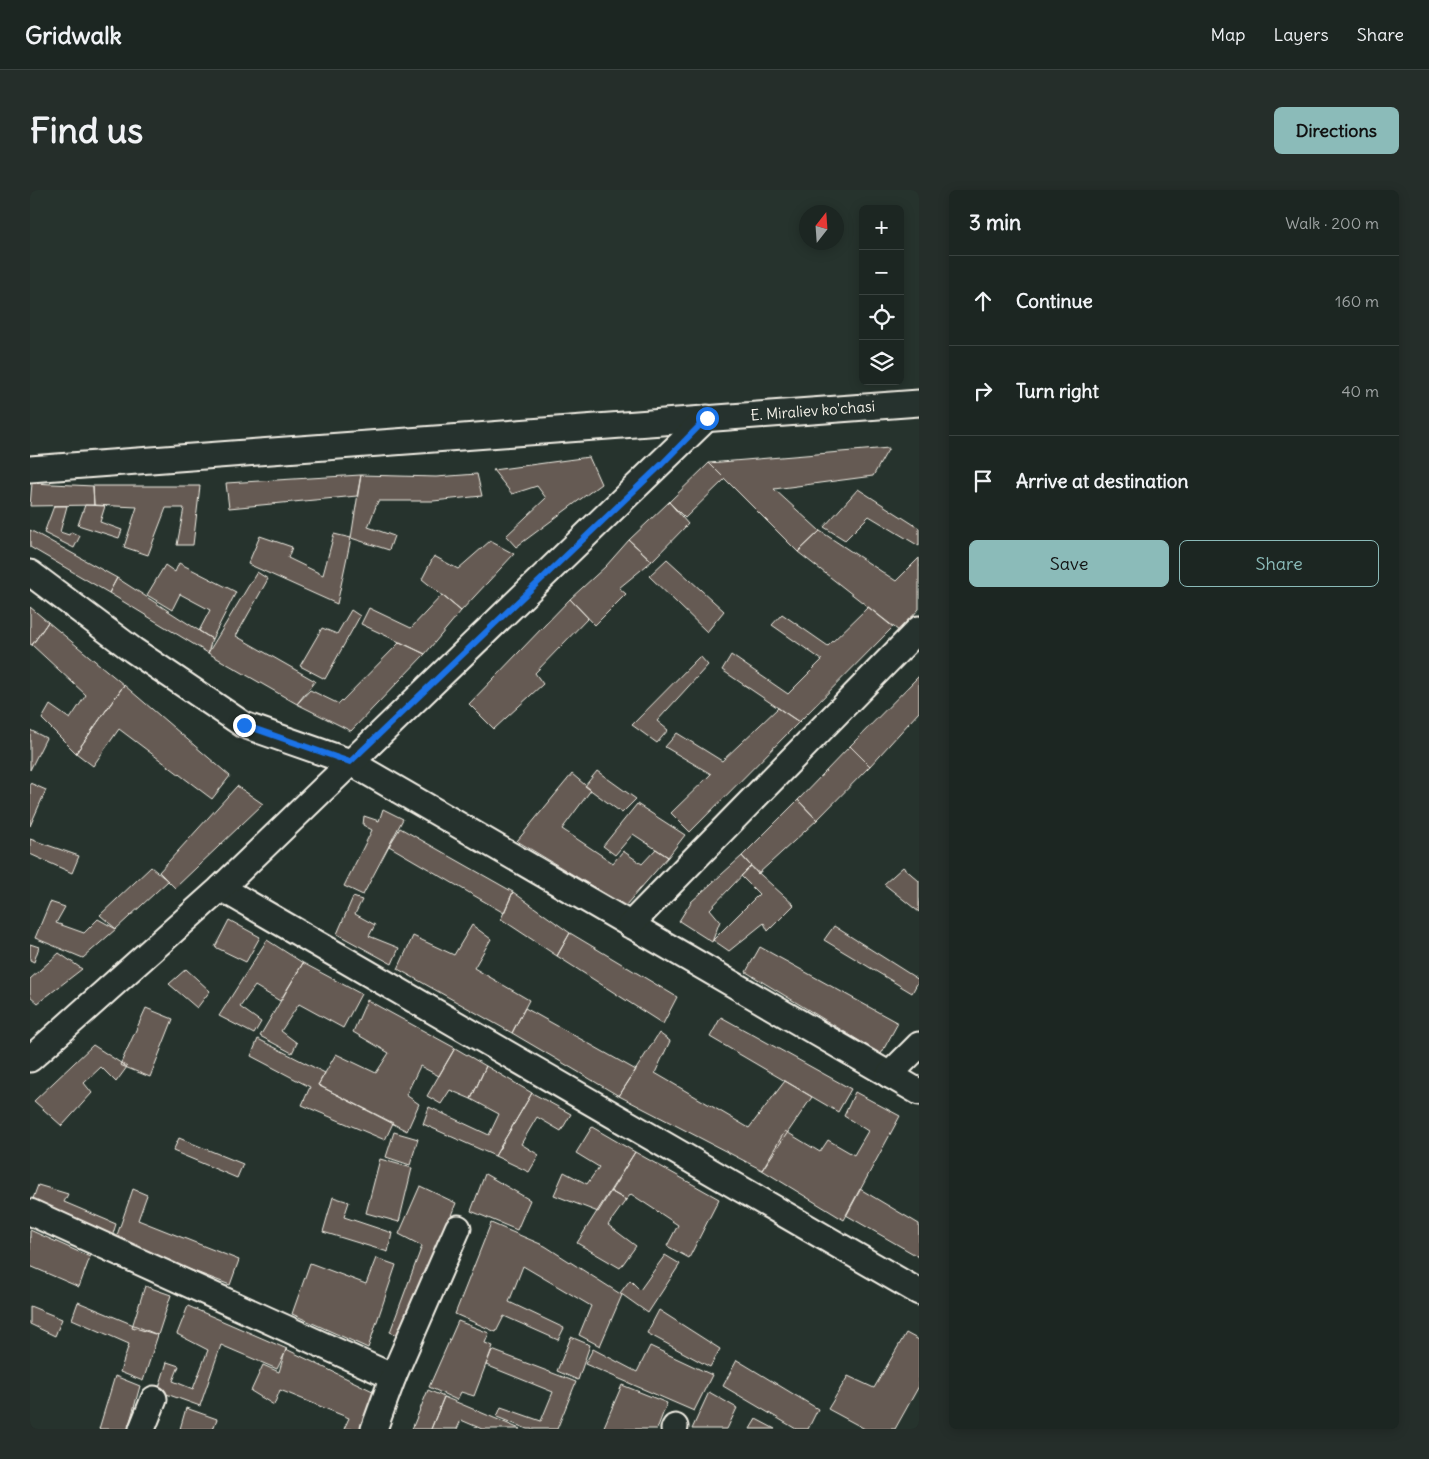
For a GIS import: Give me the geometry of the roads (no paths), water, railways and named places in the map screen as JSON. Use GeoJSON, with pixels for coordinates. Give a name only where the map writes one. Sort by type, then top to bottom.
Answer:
{"type":"FeatureCollection","features":[{"type":"Feature","properties":{"kind":"street","name":"E. Miraliev ko'chasi"},"geometry":{"type":"LineString","coordinates":[[30,469],[919,403]]}},
{"type":"Feature","properties":{"kind":"street"},"geometry":{"type":"LineString","coordinates":[[30,1060],[221,888],[661,465],[707,418]]}},
{"type":"Feature","properties":{"kind":"street"},"geometry":{"type":"LineString","coordinates":[[30,573],[132,650],[244,725],[350,762],[919,1092]]}},
{"type":"Feature","properties":{"kind":"street"},"geometry":{"type":"LineString","coordinates":[[630,924],[919,629]]}},
{"type":"Feature","properties":{"kind":"street"},"geometry":{"type":"LineString","coordinates":[[221,888],[919,1292]]}},
{"type":"Feature","properties":{"kind":"street"},"geometry":{"type":"LineString","coordinates":[[889,1075],[919,1045]]}},
{"type":"Feature","properties":{"kind":"street"},"geometry":{"type":"LineString","coordinates":[[30,1212],[393,1377]]}},
{"type":"Feature","properties":{"kind":"street"},"geometry":{"type":"LineString","coordinates":[[374,1429],[393,1377],[458,1228]]}},
{"type":"Feature","properties":{"kind":"street"},"geometry":{"type":"LineString","coordinates":[[142,1429],[154,1399]]}}]}
